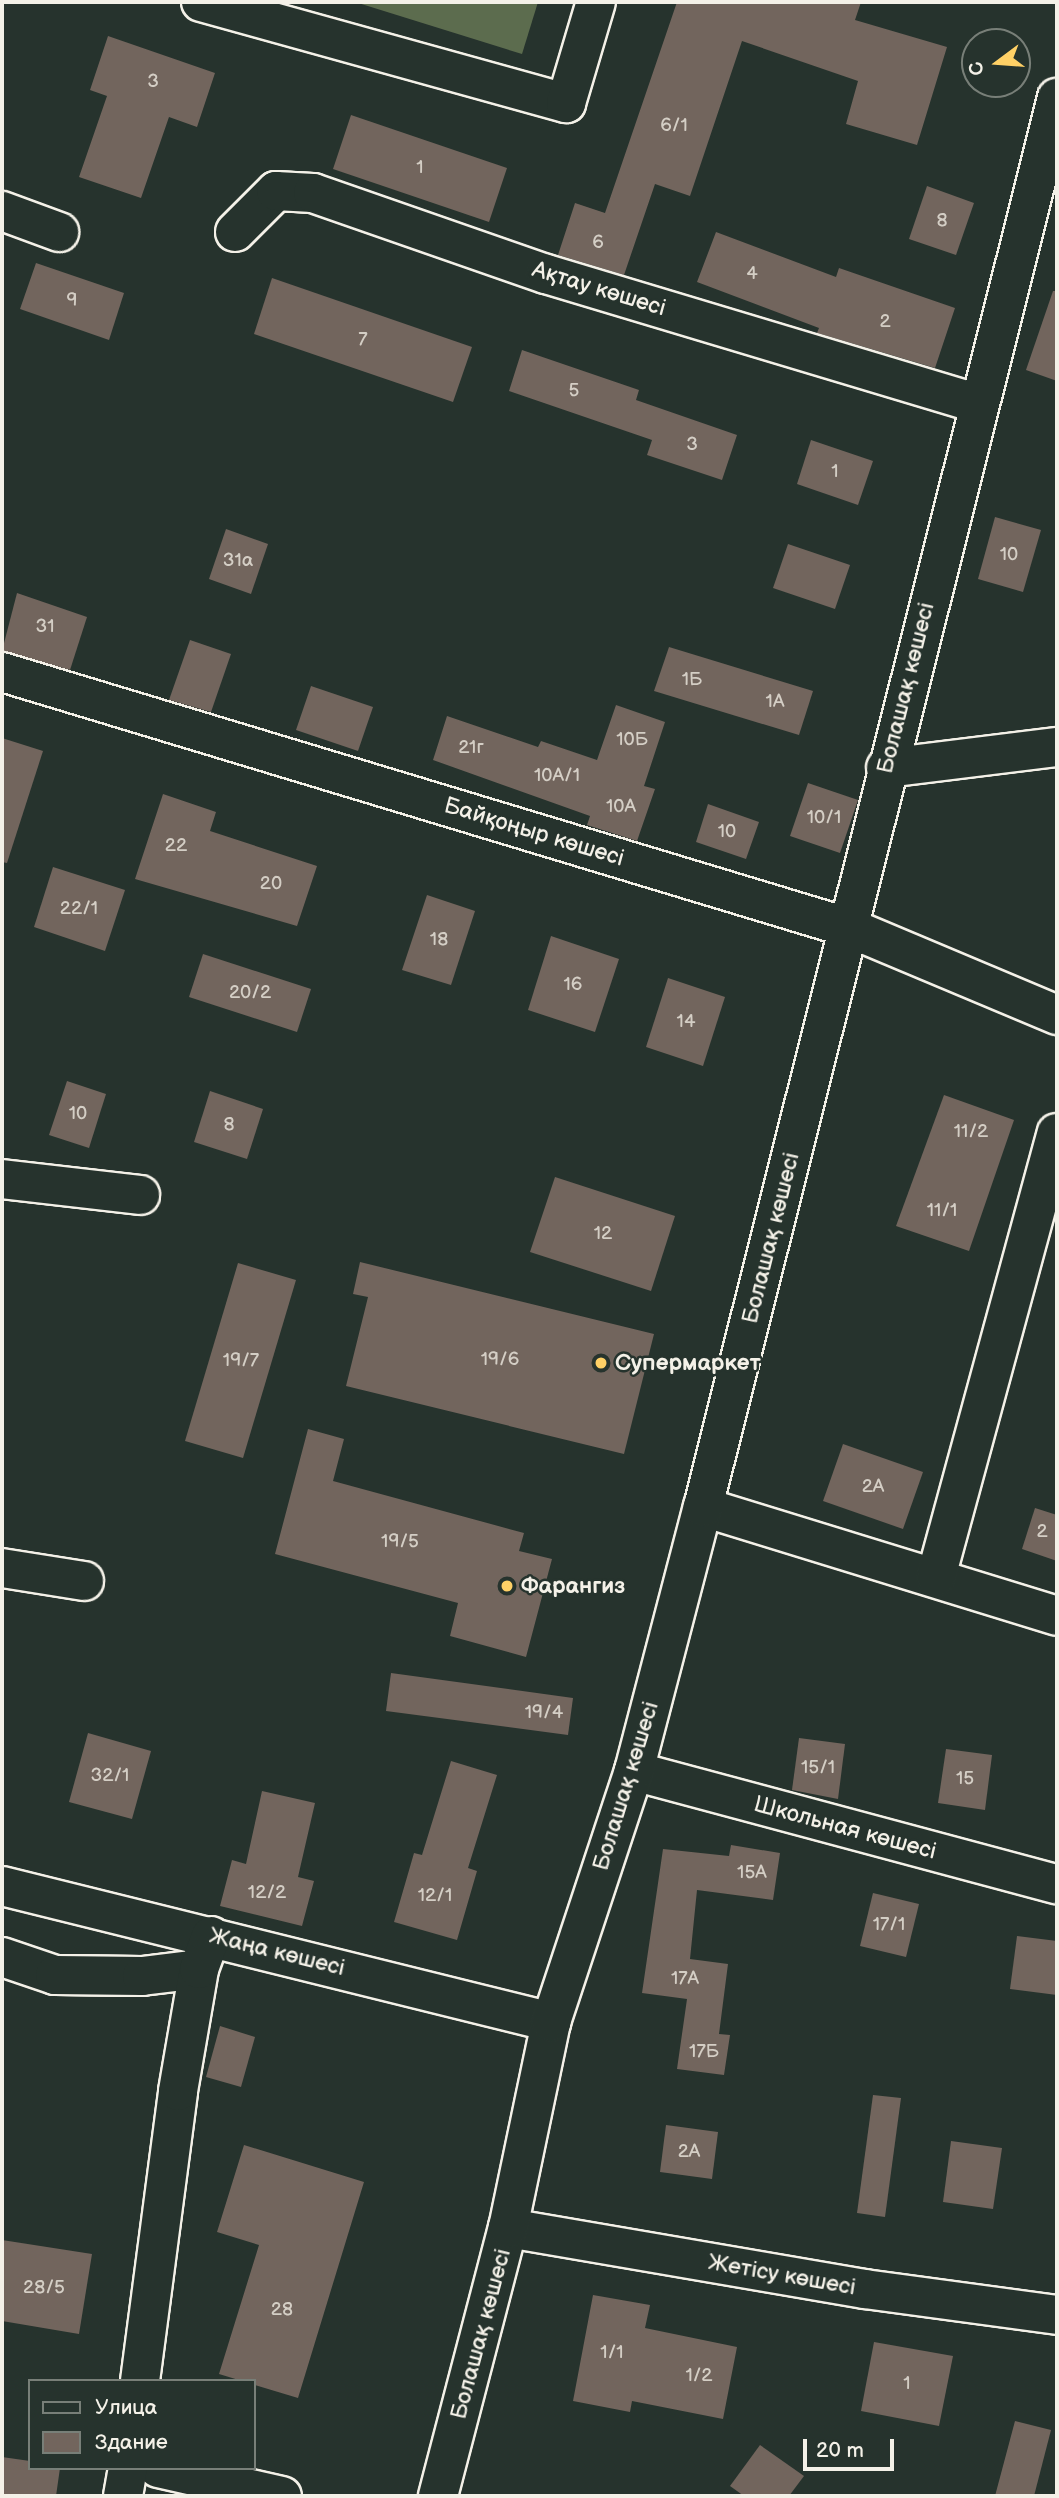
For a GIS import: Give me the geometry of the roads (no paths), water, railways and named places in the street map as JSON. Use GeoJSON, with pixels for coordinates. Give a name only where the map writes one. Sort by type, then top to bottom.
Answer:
{"type":"FeatureCollection","features":[{"type":"Feature","properties":{"kind":"street"},"geometry":{"type":"LineString","coordinates":[[201,2],[566,103],[596,2]]}},
{"type":"Feature","properties":{"kind":"street","name":"Болашақ көшесі"},"geometry":{"type":"LineString","coordinates":[[438,2496],[508,2228],[551,2022],[634,1771],[703,1507],[850,928],[886,768],[1057,98]]}},
{"type":"Feature","properties":{"kind":"street","name":"Ақтау көшесі"},"geometry":{"type":"LineString","coordinates":[[235,232],[276,191],[313,193],[546,274],[979,404]]}},
{"type":"Feature","properties":{"kind":"street"},"geometry":{"type":"LineString","coordinates":[[2,211],[59,232]]}},
{"type":"Feature","properties":{"kind":"street","name":"Байқоңыр көшесі"},"geometry":{"type":"LineString","coordinates":[[2,672],[850,928],[1057,1015]]}},
{"type":"Feature","properties":{"kind":"street"},"geometry":{"type":"LineString","coordinates":[[886,768],[1057,747]]}},
{"type":"Feature","properties":{"kind":"street"},"geometry":{"type":"LineString","coordinates":[[936,1577],[1057,1133]]}},
{"type":"Feature","properties":{"kind":"street"},"geometry":{"type":"LineString","coordinates":[[2,1179],[140,1195]]}},
{"type":"Feature","properties":{"kind":"street"},"geometry":{"type":"LineString","coordinates":[[703,1507],[1057,1616]]}},
{"type":"Feature","properties":{"kind":"street"},"geometry":{"type":"LineString","coordinates":[[2,1567],[84,1581]]}},
{"type":"Feature","properties":{"kind":"street","name":"Школьная көшесі"},"geometry":{"type":"LineString","coordinates":[[634,1771],[1057,1884]]}},
{"type":"Feature","properties":{"kind":"street","name":"Жаңа көшесі"},"geometry":{"type":"LineString","coordinates":[[2,1886],[205,1952],[551,2022]]}},
{"type":"Feature","properties":{"kind":"street"},"geometry":{"type":"LineString","coordinates":[[2,1956],[55,1975],[142,1976],[205,1952],[140,2379]]}},
{"type":"Feature","properties":{"kind":"street","name":"Жетісу көшесі"},"geometry":{"type":"LineString","coordinates":[[508,2228],[865,2289],[1057,2315]]}},
{"type":"Feature","properties":{"kind":"street"},"geometry":{"type":"LineString","coordinates":[[123,2496],[128,2470]]}},
{"type":"Feature","properties":{"kind":"street"},"geometry":{"type":"LineString","coordinates":[[167,2470],[282,2496]]}},
{"type":"Feature","properties":{"kind":"place","name":"Супермаркет"},"geometry":{"type":"Point","coordinates":[601,1363]}},
{"type":"Feature","properties":{"kind":"place","name":"Фарангиз"},"geometry":{"type":"Point","coordinates":[507,1586]}}]}
